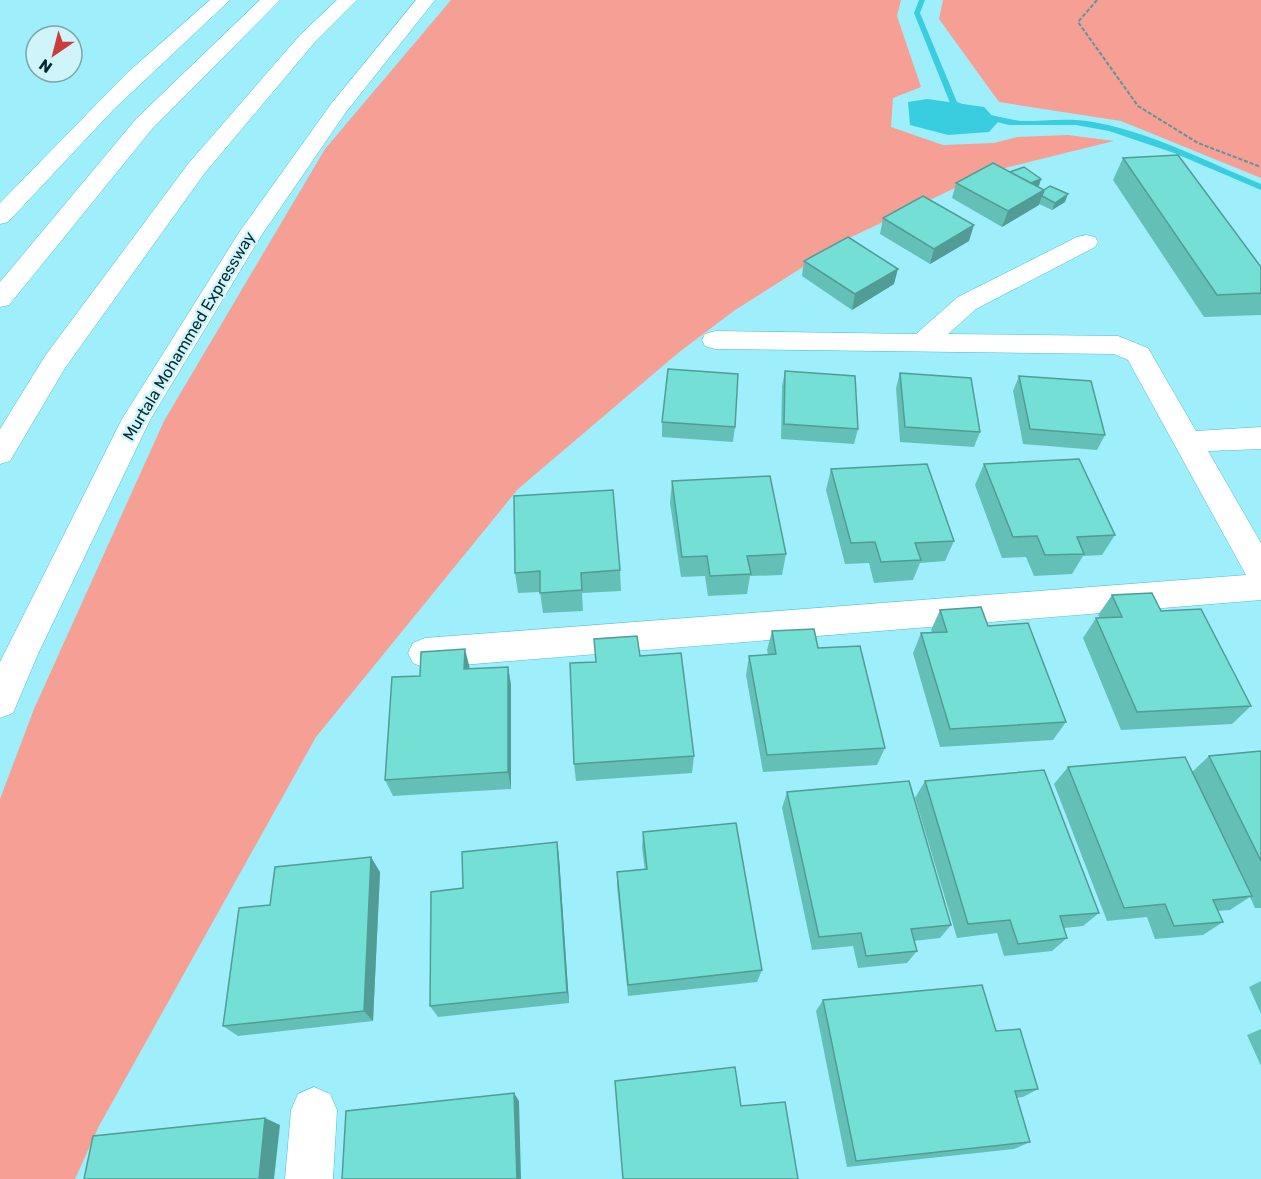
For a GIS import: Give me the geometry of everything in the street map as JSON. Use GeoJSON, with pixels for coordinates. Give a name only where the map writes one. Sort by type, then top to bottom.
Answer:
{"type":"FeatureCollection","features":[{"type":"Feature","properties":{"kind":"main road"},"geometry":{"type":"LineString","coordinates":[[0,217],[78,132],[194,22],[221,0]]}},
{"type":"Feature","properties":{"kind":"main road"},"geometry":{"type":"LineString","coordinates":[[0,298],[144,124],[271,0]]}},
{"type":"Feature","properties":{"kind":"main road"},"geometry":{"type":"LineString","coordinates":[[0,453],[55,363],[196,169],[307,39],[348,0]]}},
{"type":"Feature","properties":{"kind":"main road","name":"Murtala Mohammed Expressway"},"geometry":{"type":"LineString","coordinates":[[0,702],[21,654],[142,409],[255,227],[338,108],[426,0]]}},
{"type":"Feature","properties":{"kind":"main road"},"geometry":{"type":"LineString","coordinates":[[922,343],[966,303],[1086,242]]}},
{"type":"Feature","properties":{"kind":"main road"},"geometry":{"type":"LineString","coordinates":[[715,340],[1118,345],[1138,354],[1261,572]]}},
{"type":"Feature","properties":{"kind":"main road"},"geometry":{"type":"LineString","coordinates":[[1187,442],[1261,438]]}},
{"type":"Feature","properties":{"kind":"main road"},"geometry":{"type":"LineString","coordinates":[[424,653],[1261,587]]}},
{"type":"Feature","properties":{"kind":"main road"},"geometry":{"type":"LineString","coordinates":[[309,1179],[314,1110]]}},
{"type":"Feature","properties":{"kind":"path"},"geometry":{"type":"LineString","coordinates":[[1097,0],[1078,22],[1138,106],[1198,143],[1261,167]]}},
{"type":"Feature","properties":{"kind":"shaded area"},"geometry":{"type":"Polygon","coordinates":[[[451,0],[901,0],[897,16],[921,87],[893,98],[891,127],[943,145],[994,143],[1017,137],[1068,135],[1114,141],[989,172],[849,238],[735,310],[678,353],[518,489],[316,737],[99,1126],[75,1179],[0,1179],[0,799],[34,709],[164,421],[325,149],[451,0]]]}},
{"type":"Feature","properties":{"kind":"shaded area"},"geometry":{"type":"Polygon","coordinates":[[[943,0],[1261,0],[1261,178],[1121,121],[999,102],[939,19],[943,0]]]}},
{"type":"Feature","properties":{"kind":"water"},"geometry":{"type":"Polygon","coordinates":[[[927,99],[984,107],[998,122],[989,132],[948,135],[910,125],[908,102],[927,99]]]}},
{"type":"Feature","properties":{"kind":"building"},"geometry":{"type":"Polygon","coordinates":[[[1178,155],[1261,267],[1261,293],[1217,295],[1123,158],[1178,155]]]}},
{"type":"Feature","properties":{"kind":"building"},"geometry":{"type":"Polygon","coordinates":[[[993,163],[1044,190],[1008,211],[956,183],[993,163]]]}},
{"type":"Feature","properties":{"kind":"building"},"geometry":{"type":"Polygon","coordinates":[[[1024,167],[1041,179],[1031,183],[1010,172],[1024,167]]]}},
{"type":"Feature","properties":{"kind":"building"},"geometry":{"type":"Polygon","coordinates":[[[1050,186],[1068,194],[1055,203],[1042,196],[1044,190],[1050,186]]]}},
{"type":"Feature","properties":{"kind":"building"},"geometry":{"type":"Polygon","coordinates":[[[923,196],[974,225],[934,249],[883,218],[923,196]]]}},
{"type":"Feature","properties":{"kind":"building"},"geometry":{"type":"Polygon","coordinates":[[[848,237],[898,269],[855,294],[804,261],[848,237]]]}},
{"type":"Feature","properties":{"kind":"building"},"geometry":{"type":"Polygon","coordinates":[[[668,369],[738,374],[735,427],[662,422],[668,369]]]}},
{"type":"Feature","properties":{"kind":"building"},"geometry":{"type":"Polygon","coordinates":[[[785,371],[855,376],[858,429],[784,424],[785,371]]]}},
{"type":"Feature","properties":{"kind":"building"},"geometry":{"type":"Polygon","coordinates":[[[900,373],[971,378],[980,432],[905,427],[900,373]]]}},
{"type":"Feature","properties":{"kind":"building"},"geometry":{"type":"Polygon","coordinates":[[[1019,376],[1091,381],[1105,435],[1030,429],[1019,376]]]}},
{"type":"Feature","properties":{"kind":"building"},"geometry":{"type":"Polygon","coordinates":[[[1079,459],[1115,535],[1077,537],[1084,554],[1045,555],[1037,536],[1013,537],[984,464],[1079,459]]]}},
{"type":"Feature","properties":{"kind":"building"},"geometry":{"type":"Polygon","coordinates":[[[927,464],[954,541],[915,543],[921,560],[881,562],[875,542],[851,543],[831,469],[927,464]]]}},
{"type":"Feature","properties":{"kind":"building"},"geometry":{"type":"Polygon","coordinates":[[[770,476],[786,554],[747,556],[751,574],[710,576],[707,556],[682,557],[672,481],[770,476]]]}},
{"type":"Feature","properties":{"kind":"building"},"geometry":{"type":"Polygon","coordinates":[[[613,490],[620,570],[581,573],[582,590],[540,593],[540,571],[515,573],[514,496],[613,490]]]}},
{"type":"Feature","properties":{"kind":"building"},"geometry":{"type":"Polygon","coordinates":[[[1152,593],[1161,611],[1201,609],[1251,706],[1137,712],[1096,618],[1122,617],[1112,595],[1152,593]]]}},
{"type":"Feature","properties":{"kind":"building"},"geometry":{"type":"Polygon","coordinates":[[[981,607],[988,626],[1028,623],[1066,722],[950,729],[921,633],[947,632],[940,610],[981,607]]]}},
{"type":"Feature","properties":{"kind":"building"},"geometry":{"type":"Polygon","coordinates":[[[814,629],[818,648],[860,646],[885,748],[767,755],[749,656],[776,654],[772,631],[814,629]]]}},
{"type":"Feature","properties":{"kind":"building"},"geometry":{"type":"Polygon","coordinates":[[[637,636],[640,656],[681,653],[694,756],[574,764],[570,663],[596,662],[594,639],[637,636]]]}},
{"type":"Feature","properties":{"kind":"building"},"geometry":{"type":"Polygon","coordinates":[[[465,649],[464,669],[508,667],[508,772],[385,780],[392,677],[420,676],[421,652],[465,649]]]}},
{"type":"Feature","properties":{"kind":"building"},"geometry":{"type":"Polygon","coordinates":[[[1261,751],[1261,861],[1209,756],[1261,751]]]}},
{"type":"Feature","properties":{"kind":"building"},"geometry":{"type":"Polygon","coordinates":[[[1185,757],[1252,896],[1213,900],[1223,922],[1174,926],[1165,904],[1124,908],[1068,767],[1185,757]]]}},
{"type":"Feature","properties":{"kind":"building"},"geometry":{"type":"Polygon","coordinates":[[[1044,770],[1099,913],[1060,916],[1067,938],[1018,944],[1010,920],[968,924],[925,781],[1044,770]]]}},
{"type":"Feature","properties":{"kind":"building"},"geometry":{"type":"Polygon","coordinates":[[[909,781],[951,925],[911,929],[917,951],[866,956],[861,933],[819,937],[787,792],[909,781]]]}},
{"type":"Feature","properties":{"kind":"building"},"geometry":{"type":"Polygon","coordinates":[[[736,823],[762,970],[628,985],[617,872],[647,869],[643,832],[736,823]]]}},
{"type":"Feature","properties":{"kind":"building"},"geometry":{"type":"Polygon","coordinates":[[[557,842],[567,992],[430,1006],[431,892],[463,888],[462,852],[557,842]]]}},
{"type":"Feature","properties":{"kind":"building"},"geometry":{"type":"Polygon","coordinates":[[[371,857],[364,1011],[223,1026],[239,908],[270,905],[275,867],[371,857]]]}},
{"type":"Feature","properties":{"kind":"building"},"geometry":{"type":"Polygon","coordinates":[[[982,985],[996,1031],[1020,1029],[1038,1089],[1015,1091],[1030,1142],[856,1161],[823,1000],[982,985]]]}},
{"type":"Feature","properties":{"kind":"building"},"geometry":{"type":"Polygon","coordinates":[[[735,1067],[741,1106],[785,1102],[798,1179],[623,1179],[615,1081],[735,1067]]]}},
{"type":"Feature","properties":{"kind":"building"},"geometry":{"type":"Polygon","coordinates":[[[514,1093],[517,1179],[342,1179],[346,1111],[514,1093]]]}},
{"type":"Feature","properties":{"kind":"building"},"geometry":{"type":"Polygon","coordinates":[[[265,1118],[259,1179],[84,1179],[93,1136],[265,1118]]]}},
{"type":"Feature","properties":{"kind":"waterway"},"geometry":{"type":"LineString","coordinates":[[922,0],[917,13],[954,103],[968,109]]}},
{"type":"Feature","properties":{"kind":"waterway"},"geometry":{"type":"LineString","coordinates":[[984,116],[1009,122],[1062,122],[1089,124],[1111,129],[1176,151],[1261,187]]}}]}
